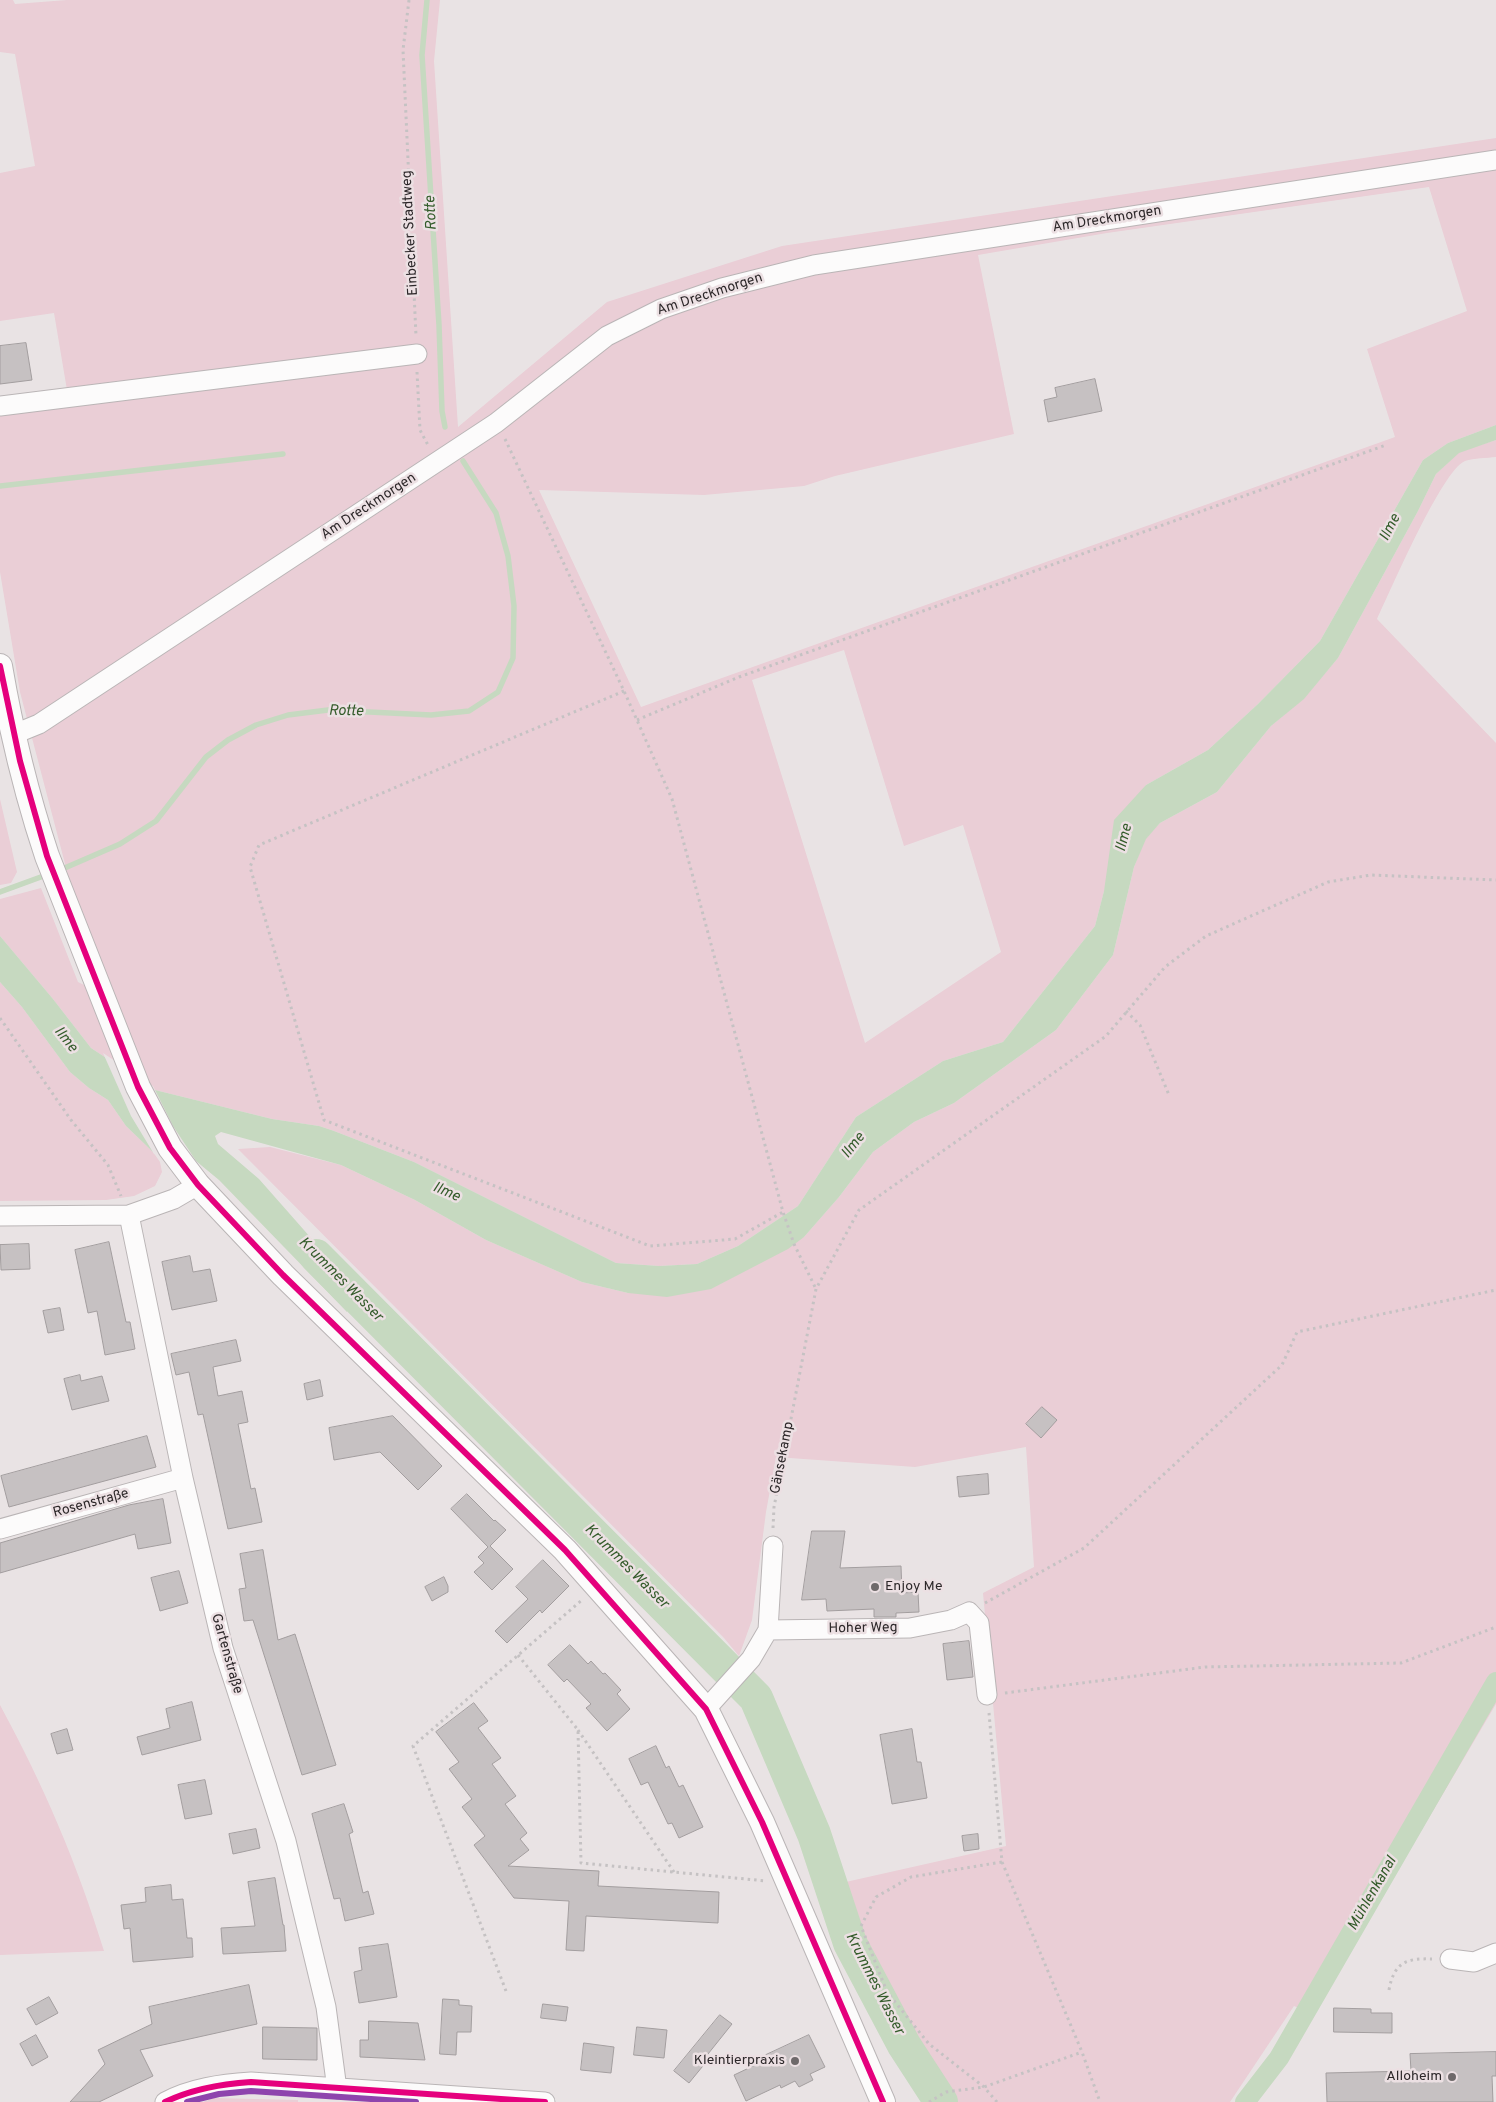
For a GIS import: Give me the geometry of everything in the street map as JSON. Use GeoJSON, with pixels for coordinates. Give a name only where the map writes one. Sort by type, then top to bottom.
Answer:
{"type":"FeatureCollection","features":[{"type":"Feature","properties":{"kind":"main road"},"geometry":{"type":"LineString","coordinates":[[0,666],[12,735],[34,817],[47,856],[138,1088],[170,1148],[198,1185],[283,1275],[565,1550],[706,1709],[762,1822],[883,2102]]}},
{"type":"Feature","properties":{"kind":"street","name":"Am Dreckmorgen"},"geometry":{"type":"LineString","coordinates":[[12,735],[39,724],[437,463],[496,423],[607,336],[661,309],[722,288],[814,265],[1496,160]]}},
{"type":"Feature","properties":{"kind":"street"},"geometry":{"type":"LineString","coordinates":[[0,406],[417,354]]}},
{"type":"Feature","properties":{"kind":"street"},"geometry":{"type":"LineString","coordinates":[[0,1216],[129,1215],[174,1199],[198,1185]]}},
{"type":"Feature","properties":{"kind":"street","name":"Gartenstraße"},"geometry":{"type":"LineString","coordinates":[[129,1215],[183,1478],[223,1648],[286,1841],[326,2007],[337,2088]]}},
{"type":"Feature","properties":{"kind":"street","name":"Rosenstraße"},"geometry":{"type":"LineString","coordinates":[[0,1529],[183,1478]]}},
{"type":"Feature","properties":{"kind":"street"},"geometry":{"type":"LineString","coordinates":[[706,1709],[752,1659],[768,1630],[773,1546]]}},
{"type":"Feature","properties":{"kind":"street"},"geometry":{"type":"LineString","coordinates":[[969,1612],[980,1623],[987,1695]]}},
{"type":"Feature","properties":{"kind":"street","name":"Hoher Weg"},"geometry":{"type":"LineString","coordinates":[[768,1630],[910,1628],[951,1620],[969,1612]]}},
{"type":"Feature","properties":{"kind":"street"},"geometry":{"type":"LineString","coordinates":[[1450,1959],[1474,1962],[1496,1954]]}},
{"type":"Feature","properties":{"kind":"street"},"geometry":{"type":"LineString","coordinates":[[164,2102],[174,2097],[217,2085],[251,2082],[545,2102]]}},
{"type":"Feature","properties":{"kind":"path","name":"Einbecker Stadtweg"},"geometry":{"type":"LineString","coordinates":[[409,0],[403,50],[409,219],[420,430],[437,463]]}},
{"type":"Feature","properties":{"kind":"path"},"geometry":{"type":"LineString","coordinates":[[496,423],[508,443],[638,720],[672,799],[783,1212],[794,1244],[816,1289]]}},
{"type":"Feature","properties":{"kind":"path"},"geometry":{"type":"LineString","coordinates":[[638,720],[739,677],[1386,445]]}},
{"type":"Feature","properties":{"kind":"path"},"geometry":{"type":"LineString","coordinates":[[624,691],[258,845],[250,867],[324,1120],[650,1246],[735,1239],[783,1212]]}},
{"type":"Feature","properties":{"kind":"path","name":"Gänsekamp"},"geometry":{"type":"LineString","coordinates":[[773,1546],[774,1507],[816,1289],[859,1210],[1106,1036],[1165,966],[1206,936],[1328,882],[1371,876],[1496,880]]}},
{"type":"Feature","properties":{"kind":"path"},"geometry":{"type":"LineString","coordinates":[[1126,1011],[1140,1025],[1169,1095]]}},
{"type":"Feature","properties":{"kind":"path"},"geometry":{"type":"LineString","coordinates":[[0,1018],[72,1120],[108,1165],[129,1215]]}},
{"type":"Feature","properties":{"kind":"path"},"geometry":{"type":"LineString","coordinates":[[969,1612],[1084,1548],[1282,1365],[1297,1332],[1496,1290]]}},
{"type":"Feature","properties":{"kind":"path"},"geometry":{"type":"LineString","coordinates":[[506,1991],[413,1746],[598,1586]]}},
{"type":"Feature","properties":{"kind":"path"},"geometry":{"type":"LineString","coordinates":[[1100,2102],[1082,2052],[1002,1862],[987,1695],[1205,1667],[1400,1662],[1496,1627]]}},
{"type":"Feature","properties":{"kind":"path"},"geometry":{"type":"LineString","coordinates":[[518,1655],[578,1730],[675,1872]]}},
{"type":"Feature","properties":{"kind":"path"},"geometry":{"type":"LineString","coordinates":[[578,1730],[581,1863],[789,1883]]}},
{"type":"Feature","properties":{"kind":"path"},"geometry":{"type":"LineString","coordinates":[[996,2102],[984,2087],[929,2044],[887,1992],[861,1926],[876,1897],[911,1877],[1002,1862]]}},
{"type":"Feature","properties":{"kind":"path"},"geometry":{"type":"LineString","coordinates":[[1390,1990],[1391,1982],[1399,1966],[1410,1958],[1450,1959]]}},
{"type":"Feature","properties":{"kind":"path"},"geometry":{"type":"LineString","coordinates":[[929,2102],[946,2092],[984,2087],[1082,2052]]}},
{"type":"Feature","properties":{"kind":"shaded area"},"geometry":{"type":"Polygon","coordinates":[[[0,0],[13,0],[15,4],[67,0],[440,0],[434,61],[458,427],[607,302],[782,246],[1496,138],[1496,425],[1448,443],[1423,460],[1320,641],[1258,704],[1208,750],[1146,785],[1104,891],[1095,926],[1003,1042],[943,1061],[856,1117],[798,1206],[738,1246],[697,1264],[659,1266],[616,1263],[414,1162],[334,1131],[319,1126],[272,1119],[155,1090],[91,1048],[0,936],[0,899],[41,888],[78,982],[118,1002],[69,879],[20,692],[0,572],[0,400],[67,390],[54,313],[0,321],[0,173],[35,166],[15,54],[0,52],[0,0]],[[1429,187],[1107,233],[978,255],[1014,434],[835,476],[804,486],[704,495],[539,490],[641,707],[1395,437],[1367,349],[1467,311],[1429,187]],[[844,650],[752,680],[865,1043],[1001,952],[963,825],[904,846],[844,650]]]}},
{"type":"Feature","properties":{"kind":"shaded area"},"geometry":{"type":"Polygon","coordinates":[[[1496,440],[1496,457],[1465,461],[1455,469],[1443,486],[1417,533],[1377,619],[1496,743],[1496,1704],[1313,2014],[1294,2006],[1230,2102],[930,2102],[899,2054],[842,1947],[819,1888],[1006,1846],[983,1593],[1034,1567],[1026,1447],[915,1467],[776,1457],[766,1512],[752,1620],[739,1656],[724,1638],[238,1149],[270,1147],[341,1165],[415,1200],[486,1240],[582,1282],[628,1293],[804,1237],[839,1197],[873,1152],[914,1122],[954,1103],[1056,1030],[1113,955],[1134,867],[1145,839],[1160,823],[1217,792],[1271,726],[1304,698],[1338,658],[1418,511],[1436,474],[1459,452],[1496,440]]]}},
{"type":"Feature","properties":{"kind":"shaded area"},"geometry":{"type":"Polygon","coordinates":[[[0,799],[17,872],[11,883],[0,885],[0,799]]]}},
{"type":"Feature","properties":{"kind":"shaded area"},"geometry":{"type":"Polygon","coordinates":[[[0,982],[22,1007],[70,1072],[89,1088],[108,1100],[126,1126],[153,1152],[160,1162],[162,1172],[155,1186],[134,1196],[106,1200],[0,1201],[0,982]]]}},
{"type":"Feature","properties":{"kind":"shaded area"},"geometry":{"type":"Polygon","coordinates":[[[0,1705],[31,1765],[58,1825],[83,1887],[104,1951],[0,1955],[0,1705]]]}},
{"type":"Feature","properties":{"kind":"shaded area"},"geometry":{"type":"Polygon","coordinates":[[[214,2098],[298,2100],[298,2102],[203,2102],[214,2098]]]}},
{"type":"Feature","properties":{"kind":"water","name":"Ilme"},"geometry":{"type":"Polygon","coordinates":[[[1496,425],[1496,440],[1459,453],[1436,474],[1418,511],[1338,658],[1304,699],[1271,726],[1217,792],[1160,823],[1146,839],[1134,867],[1113,955],[1056,1030],[954,1103],[914,1122],[873,1152],[839,1197],[804,1237],[788,1249],[711,1289],[667,1297],[628,1293],[582,1282],[486,1240],[415,1200],[341,1165],[221,1132],[215,1136],[218,1144],[259,1179],[348,1280],[347,1312],[219,1180],[196,1161],[153,1152],[126,1126],[108,1100],[89,1088],[70,1072],[22,1007],[0,982],[0,936],[91,1048],[155,1090],[272,1119],[319,1126],[334,1131],[414,1162],[616,1263],[659,1266],[697,1264],[738,1246],[798,1206],[856,1117],[943,1061],[1003,1042],[1095,926],[1104,891],[1114,820],[1146,785],[1208,750],[1258,704],[1320,641],[1423,460],[1448,443],[1496,425]]]}},
{"type":"Feature","properties":{"kind":"pier"},"geometry":{"type":"Polygon","coordinates":[[[103,1053],[153,1086],[173,1126],[200,1167],[195,1163],[154,1154],[131,1116],[103,1053]]]}},
{"type":"Feature","properties":{"kind":"building"},"geometry":{"type":"Polygon","coordinates":[[[26,343],[32,380],[0,384],[0,346],[26,343]]]}},
{"type":"Feature","properties":{"kind":"building"},"geometry":{"type":"Polygon","coordinates":[[[1095,379],[1102,411],[1048,422],[1044,400],[1057,397],[1055,388],[1095,379]]]}},
{"type":"Feature","properties":{"kind":"building"},"geometry":{"type":"Polygon","coordinates":[[[109,1242],[126,1322],[130,1322],[135,1349],[105,1355],[97,1311],[88,1313],[75,1250],[109,1242]]]}},
{"type":"Feature","properties":{"kind":"building"},"geometry":{"type":"Polygon","coordinates":[[[29,1244],[30,1269],[1,1270],[0,1245],[29,1244]]]}},
{"type":"Feature","properties":{"kind":"building"},"geometry":{"type":"Polygon","coordinates":[[[190,1256],[193,1272],[210,1269],[217,1301],[172,1310],[162,1262],[190,1256]]]}},
{"type":"Feature","properties":{"kind":"building"},"geometry":{"type":"Polygon","coordinates":[[[60,1308],[64,1330],[48,1333],[43,1311],[60,1308]]]}},
{"type":"Feature","properties":{"kind":"building"},"geometry":{"type":"Polygon","coordinates":[[[236,1340],[241,1361],[213,1367],[218,1396],[242,1391],[248,1422],[238,1424],[251,1489],[255,1488],[262,1522],[228,1529],[203,1414],[198,1415],[189,1372],[176,1375],[171,1354],[236,1340]]]}},
{"type":"Feature","properties":{"kind":"building"},"geometry":{"type":"Polygon","coordinates":[[[80,1375],[81,1381],[102,1376],[109,1401],[72,1410],[64,1379],[80,1375]]]}},
{"type":"Feature","properties":{"kind":"building"},"geometry":{"type":"Polygon","coordinates":[[[320,1380],[323,1396],[307,1400],[304,1384],[320,1380]]]}},
{"type":"Feature","properties":{"kind":"building"},"geometry":{"type":"Polygon","coordinates":[[[1042,1407],[1057,1420],[1041,1438],[1026,1424],[1042,1407]]]}},
{"type":"Feature","properties":{"kind":"building"},"geometry":{"type":"Polygon","coordinates":[[[393,1416],[442,1466],[418,1490],[380,1452],[334,1460],[329,1428],[393,1416]]]}},
{"type":"Feature","properties":{"kind":"building"},"geometry":{"type":"Polygon","coordinates":[[[147,1436],[156,1467],[9,1507],[1,1476],[147,1436]]]}},
{"type":"Feature","properties":{"kind":"building"},"geometry":{"type":"Polygon","coordinates":[[[988,1474],[989,1494],[959,1497],[957,1477],[988,1474]]]}},
{"type":"Feature","properties":{"kind":"building"},"geometry":{"type":"Polygon","coordinates":[[[467,1494],[494,1521],[506,1530],[490,1546],[513,1569],[492,1590],[474,1572],[484,1563],[478,1557],[488,1547],[451,1509],[467,1494]]]}},
{"type":"Feature","properties":{"kind":"building"},"geometry":{"type":"Polygon","coordinates":[[[163,1499],[171,1543],[138,1549],[135,1534],[0,1573],[0,1543],[129,1505],[163,1499]]]}},
{"type":"Feature","properties":{"kind":"building"},"geometry":{"type":"Polygon","coordinates":[[[812,1531],[845,1531],[840,1568],[901,1566],[902,1593],[918,1592],[919,1612],[896,1613],[896,1617],[874,1617],[874,1609],[827,1611],[826,1599],[802,1600],[812,1531]]]}},
{"type":"Feature","properties":{"kind":"building"},"geometry":{"type":"Polygon","coordinates":[[[263,1550],[278,1640],[295,1634],[336,1765],[302,1775],[253,1620],[244,1621],[239,1589],[246,1588],[240,1554],[263,1550]]]}},
{"type":"Feature","properties":{"kind":"building"},"geometry":{"type":"Polygon","coordinates":[[[543,1560],[569,1586],[542,1613],[540,1610],[507,1643],[495,1631],[528,1599],[516,1587],[543,1560]]]}},
{"type":"Feature","properties":{"kind":"building"},"geometry":{"type":"Polygon","coordinates":[[[179,1571],[188,1603],[160,1611],[151,1578],[179,1571]]]}},
{"type":"Feature","properties":{"kind":"building"},"geometry":{"type":"Polygon","coordinates":[[[444,1577],[448,1586],[448,1592],[432,1601],[425,1587],[444,1577]]]}},
{"type":"Feature","properties":{"kind":"building"},"geometry":{"type":"Polygon","coordinates":[[[969,1641],[973,1677],[947,1680],[943,1644],[969,1641]]]}},
{"type":"Feature","properties":{"kind":"building"},"geometry":{"type":"Polygon","coordinates":[[[570,1645],[588,1664],[591,1661],[621,1690],[617,1694],[630,1709],[607,1731],[586,1708],[591,1704],[567,1679],[564,1682],[548,1665],[570,1645]]]}},
{"type":"Feature","properties":{"kind":"building"},"geometry":{"type":"Polygon","coordinates":[[[192,1702],[201,1740],[142,1755],[137,1737],[170,1728],[166,1709],[192,1702]]]}},
{"type":"Feature","properties":{"kind":"building"},"geometry":{"type":"Polygon","coordinates":[[[474,1703],[488,1721],[478,1728],[501,1758],[492,1764],[516,1796],[505,1804],[527,1833],[520,1839],[529,1850],[508,1866],[599,1871],[598,1886],[719,1892],[718,1923],[586,1916],[584,1951],[566,1950],[569,1901],[514,1898],[474,1845],[485,1836],[462,1807],[472,1799],[449,1769],[459,1762],[436,1732],[474,1703]]]}},
{"type":"Feature","properties":{"kind":"building"},"geometry":{"type":"Polygon","coordinates":[[[67,1729],[73,1750],[57,1754],[51,1734],[67,1729]]]}},
{"type":"Feature","properties":{"kind":"building"},"geometry":{"type":"Polygon","coordinates":[[[912,1729],[917,1762],[921,1762],[927,1798],[892,1804],[880,1735],[912,1729]]]}},
{"type":"Feature","properties":{"kind":"building"},"geometry":{"type":"Polygon","coordinates":[[[656,1746],[666,1768],[669,1766],[679,1787],[683,1785],[703,1827],[679,1838],[672,1823],[668,1824],[648,1782],[641,1785],[629,1759],[656,1746]]]}},
{"type":"Feature","properties":{"kind":"building"},"geometry":{"type":"Polygon","coordinates":[[[205,1780],[212,1814],[185,1819],[178,1785],[205,1780]]]}},
{"type":"Feature","properties":{"kind":"building"},"geometry":{"type":"Polygon","coordinates":[[[344,1804],[353,1832],[349,1834],[363,1893],[368,1891],[374,1914],[345,1921],[340,1898],[334,1899],[312,1814],[344,1804]]]}},
{"type":"Feature","properties":{"kind":"building"},"geometry":{"type":"Polygon","coordinates":[[[256,1829],[260,1848],[233,1854],[229,1834],[256,1829]]]}},
{"type":"Feature","properties":{"kind":"building"},"geometry":{"type":"Polygon","coordinates":[[[978,1834],[979,1849],[964,1851],[962,1836],[978,1834]]]}},
{"type":"Feature","properties":{"kind":"building"},"geometry":{"type":"Polygon","coordinates":[[[275,1878],[284,1925],[286,1951],[223,1954],[221,1928],[255,1926],[248,1882],[275,1878]]]}},
{"type":"Feature","properties":{"kind":"building"},"geometry":{"type":"Polygon","coordinates":[[[171,1885],[172,1900],[183,1899],[187,1938],[192,1938],[193,1957],[133,1962],[130,1928],[124,1929],[121,1905],[146,1902],[145,1888],[171,1885]]]}},
{"type":"Feature","properties":{"kind":"building"},"geometry":{"type":"Polygon","coordinates":[[[388,1944],[397,1997],[359,2003],[354,1972],[362,1970],[359,1948],[388,1944]]]}},
{"type":"Feature","properties":{"kind":"building"},"geometry":{"type":"Polygon","coordinates":[[[249,1985],[257,2024],[140,2050],[153,2076],[99,2102],[70,2102],[105,2064],[98,2050],[152,2024],[149,2007],[249,1985]]]}},
{"type":"Feature","properties":{"kind":"building"},"geometry":{"type":"Polygon","coordinates":[[[49,1997],[58,2013],[36,2025],[27,2009],[49,1997]]]}},
{"type":"Feature","properties":{"kind":"building"},"geometry":{"type":"Polygon","coordinates":[[[443,1999],[459,2000],[459,2005],[472,2006],[471,2032],[457,2032],[456,2055],[440,2054],[443,1999]]]}},
{"type":"Feature","properties":{"kind":"building"},"geometry":{"type":"Polygon","coordinates":[[[543,2004],[568,2007],[566,2021],[541,2018],[543,2004]]]}},
{"type":"Feature","properties":{"kind":"building"},"geometry":{"type":"Polygon","coordinates":[[[1334,2008],[1371,2009],[1371,2013],[1392,2013],[1392,2033],[1334,2032],[1334,2008]]]}},
{"type":"Feature","properties":{"kind":"building"},"geometry":{"type":"Polygon","coordinates":[[[720,2015],[732,2024],[704,2059],[707,2061],[689,2083],[674,2071],[720,2015]]]}},
{"type":"Feature","properties":{"kind":"building"},"geometry":{"type":"Polygon","coordinates":[[[369,2021],[418,2023],[425,2060],[360,2057],[360,2040],[368,2040],[369,2021]]]}},
{"type":"Feature","properties":{"kind":"building"},"geometry":{"type":"Polygon","coordinates":[[[263,2027],[317,2028],[317,2060],[263,2059],[263,2027]]]}},
{"type":"Feature","properties":{"kind":"building"},"geometry":{"type":"Polygon","coordinates":[[[637,2027],[667,2030],[664,2058],[634,2055],[637,2027]]]}},
{"type":"Feature","properties":{"kind":"building"},"geometry":{"type":"Polygon","coordinates":[[[36,2035],[48,2057],[32,2066],[20,2044],[36,2035]]]}},
{"type":"Feature","properties":{"kind":"building","name":"Kleintierpraxis"},"geometry":{"type":"Polygon","coordinates":[[[809,2035],[825,2067],[810,2074],[813,2080],[799,2087],[795,2081],[781,2088],[780,2085],[746,2101],[734,2075],[768,2059],[766,2055],[809,2035]]]}},
{"type":"Feature","properties":{"kind":"building"},"geometry":{"type":"Polygon","coordinates":[[[584,2043],[614,2047],[611,2073],[581,2070],[584,2043]]]}},
{"type":"Feature","properties":{"kind":"building"},"geometry":{"type":"Polygon","coordinates":[[[1496,2052],[1496,2076],[1492,2076],[1493,2102],[1327,2102],[1326,2073],[1411,2071],[1410,2054],[1496,2052]]]}},
{"type":"Feature","properties":{"kind":"waterway","name":"Rotte"},"geometry":{"type":"LineString","coordinates":[[427,0],[422,55],[439,325],[442,411],[445,427]]}},
{"type":"Feature","properties":{"kind":"waterway"},"geometry":{"type":"LineString","coordinates":[[0,486],[283,454]]}},
{"type":"Feature","properties":{"kind":"waterway","name":"Rotte"},"geometry":{"type":"LineString","coordinates":[[60,870],[120,844],[156,821],[206,757],[228,740],[256,725],[288,715],[328,710],[431,715],[469,711],[498,692],[513,658],[514,606],[508,556],[496,513],[463,461]]}},
{"type":"Feature","properties":{"kind":"waterway","name":"Rotte"},"geometry":{"type":"LineString","coordinates":[[0,892],[49,874]]}},
{"type":"Feature","properties":{"kind":"waterway","name":"Krummes Wasser"},"geometry":{"type":"LineString","coordinates":[[316,1256],[756,1698],[814,1834],[850,1943],[904,2045],[941,2102]]}},
{"type":"Feature","properties":{"kind":"waterway","name":"Mühlenkanal"},"geometry":{"type":"LineString","coordinates":[[1245,2102],[1279,2058],[1496,1682]]}},
{"type":"Feature","properties":{"kind":"transit line"},"geometry":{"type":"LineString","coordinates":[[0,666],[20,761],[47,856],[138,1087],[170,1148],[198,1185],[283,1275],[565,1550],[706,1709],[762,1822],[883,2102]]}},
{"type":"Feature","properties":{"kind":"transit line"},"geometry":{"type":"LineString","coordinates":[[165,2102],[207,2088],[251,2082],[545,2102]]}},
{"type":"Feature","properties":{"kind":"transit line"},"geometry":{"type":"LineString","coordinates":[[187,2102],[219,2094],[251,2091],[416,2102]]}},
{"type":"Feature","properties":{"kind":"place","name":"Enjoy Me"},"geometry":{"type":"Point","coordinates":[875,1587]}},
{"type":"Feature","properties":{"kind":"place","name":"Kleintierpraxis"},"geometry":{"type":"Point","coordinates":[795,2061]}},
{"type":"Feature","properties":{"kind":"place","name":"Alloheim"},"geometry":{"type":"Point","coordinates":[1452,2077]}}]}
